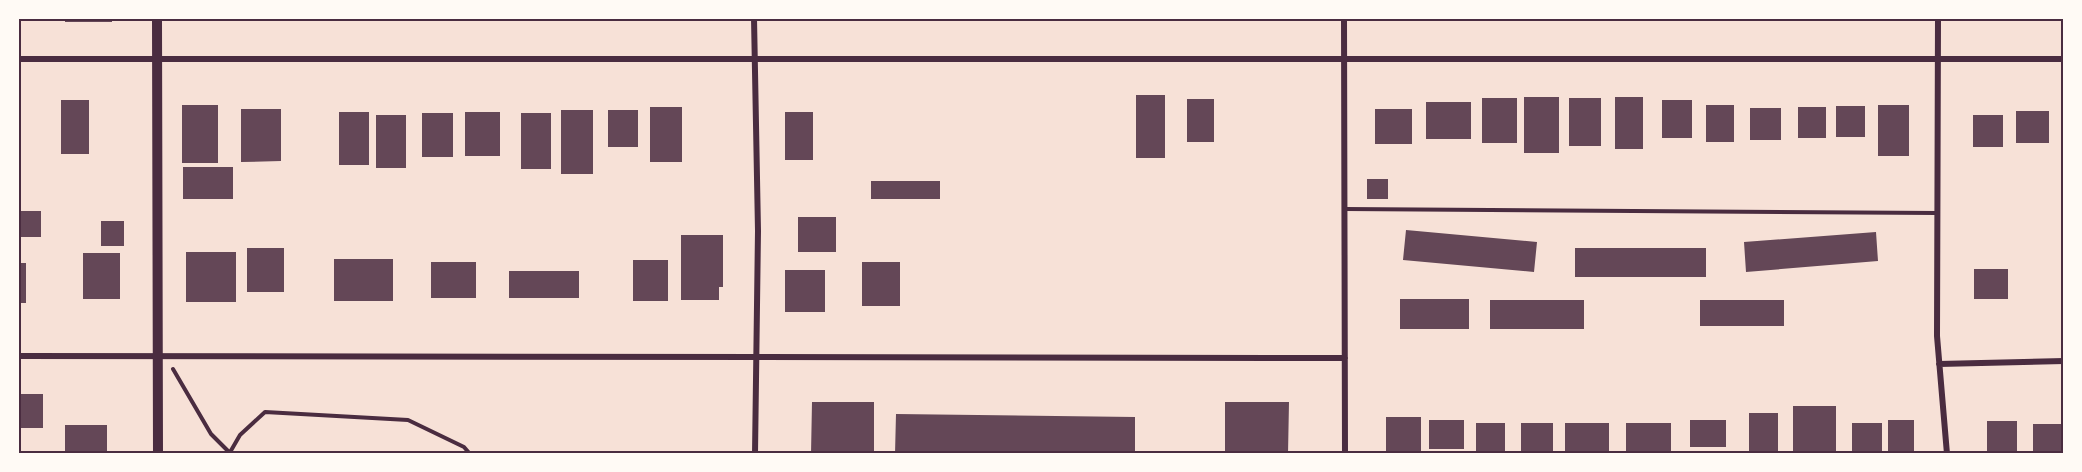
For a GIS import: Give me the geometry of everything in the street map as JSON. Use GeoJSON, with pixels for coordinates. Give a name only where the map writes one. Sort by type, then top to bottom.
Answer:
{"type":"FeatureCollection","features":[{"type":"Feature","properties":{"kind":"street"},"geometry":{"type":"LineString","coordinates":[[156,18],[158,454]]}},
{"type":"Feature","properties":{"kind":"street"},"geometry":{"type":"LineString","coordinates":[[754,18],[758,231],[754,454]]}},
{"type":"Feature","properties":{"kind":"street"},"geometry":{"type":"LineString","coordinates":[[1344,18],[1345,454]]}},
{"type":"Feature","properties":{"kind":"street"},"geometry":{"type":"LineString","coordinates":[[1938,18],[1939,364],[1947,454]]}},
{"type":"Feature","properties":{"kind":"street"},"geometry":{"type":"LineString","coordinates":[[18,59],[2064,59]]}},
{"type":"Feature","properties":{"kind":"street"},"geometry":{"type":"LineString","coordinates":[[18,356],[1345,358]]}},
{"type":"Feature","properties":{"kind":"street"},"geometry":{"type":"LineString","coordinates":[[1939,364],[2064,361]]}},
{"type":"Feature","properties":{"kind":"lane"},"geometry":{"type":"LineString","coordinates":[[1344,209],[1938,213]]}},
{"type":"Feature","properties":{"kind":"path"},"geometry":{"type":"LineString","coordinates":[[158,356],[170,363],[211,434],[229,453],[240,435],[265,412],[408,420],[464,447],[470,454]]}},
{"type":"Feature","properties":{"kind":"building"},"geometry":{"type":"Polygon","coordinates":[[[65,18],[112,18],[112,22],[65,22],[65,18]]]}},
{"type":"Feature","properties":{"kind":"building"},"geometry":{"type":"Polygon","coordinates":[[[1136,95],[1165,95],[1165,158],[1136,158],[1136,95]]]}},
{"type":"Feature","properties":{"kind":"building"},"geometry":{"type":"Polygon","coordinates":[[[1524,97],[1559,97],[1559,153],[1524,153],[1524,97]]]}},
{"type":"Feature","properties":{"kind":"building"},"geometry":{"type":"Polygon","coordinates":[[[1615,97],[1643,97],[1643,149],[1615,149],[1615,97]]]}},
{"type":"Feature","properties":{"kind":"building"},"geometry":{"type":"Polygon","coordinates":[[[1482,98],[1517,98],[1517,143],[1482,143],[1482,98]]]}},
{"type":"Feature","properties":{"kind":"building"},"geometry":{"type":"Polygon","coordinates":[[[1569,98],[1601,98],[1601,146],[1569,146],[1569,98]]]}},
{"type":"Feature","properties":{"kind":"building"},"geometry":{"type":"Polygon","coordinates":[[[1187,99],[1214,99],[1214,142],[1187,142],[1187,99]]]}},
{"type":"Feature","properties":{"kind":"building"},"geometry":{"type":"Polygon","coordinates":[[[61,100],[89,100],[89,154],[61,154],[61,100]]]}},
{"type":"Feature","properties":{"kind":"building"},"geometry":{"type":"Polygon","coordinates":[[[1662,100],[1692,100],[1692,138],[1662,138],[1662,100]]]}},
{"type":"Feature","properties":{"kind":"building"},"geometry":{"type":"Polygon","coordinates":[[[1426,102],[1471,102],[1471,139],[1426,139],[1426,102]]]}},
{"type":"Feature","properties":{"kind":"building"},"geometry":{"type":"Polygon","coordinates":[[[182,105],[218,105],[218,163],[182,163],[182,105]]]}},
{"type":"Feature","properties":{"kind":"building"},"geometry":{"type":"Polygon","coordinates":[[[1706,105],[1734,105],[1734,142],[1706,142],[1706,105]]]}},
{"type":"Feature","properties":{"kind":"building"},"geometry":{"type":"Polygon","coordinates":[[[1878,105],[1909,105],[1909,156],[1878,156],[1878,105]]]}},
{"type":"Feature","properties":{"kind":"building"},"geometry":{"type":"Polygon","coordinates":[[[1836,106],[1865,106],[1865,137],[1836,137],[1836,106]]]}},
{"type":"Feature","properties":{"kind":"building"},"geometry":{"type":"Polygon","coordinates":[[[650,107],[682,107],[682,162],[650,162],[650,107]]]}},
{"type":"Feature","properties":{"kind":"building"},"geometry":{"type":"Polygon","coordinates":[[[1798,107],[1826,107],[1826,138],[1798,138],[1798,107]]]}},
{"type":"Feature","properties":{"kind":"building"},"geometry":{"type":"Polygon","coordinates":[[[1750,108],[1781,108],[1781,140],[1750,140],[1750,108]]]}},
{"type":"Feature","properties":{"kind":"building"},"geometry":{"type":"Polygon","coordinates":[[[241,109],[281,109],[281,161],[241,162],[241,109]]]}},
{"type":"Feature","properties":{"kind":"building"},"geometry":{"type":"Polygon","coordinates":[[[1375,109],[1412,109],[1412,144],[1375,144],[1375,109]]]}},
{"type":"Feature","properties":{"kind":"building"},"geometry":{"type":"Polygon","coordinates":[[[561,110],[593,110],[593,174],[561,174],[561,110]]]}},
{"type":"Feature","properties":{"kind":"building"},"geometry":{"type":"Polygon","coordinates":[[[608,110],[638,110],[638,147],[608,147],[608,110]]]}},
{"type":"Feature","properties":{"kind":"building"},"geometry":{"type":"Polygon","coordinates":[[[2016,111],[2049,111],[2049,143],[2016,143],[2016,111]]]}},
{"type":"Feature","properties":{"kind":"building"},"geometry":{"type":"Polygon","coordinates":[[[339,112],[369,112],[369,165],[339,165],[339,112]]]}},
{"type":"Feature","properties":{"kind":"building"},"geometry":{"type":"Polygon","coordinates":[[[465,112],[500,112],[500,156],[465,156],[465,112]]]}},
{"type":"Feature","properties":{"kind":"building"},"geometry":{"type":"Polygon","coordinates":[[[785,112],[813,112],[813,160],[785,160],[785,112]]]}},
{"type":"Feature","properties":{"kind":"building"},"geometry":{"type":"Polygon","coordinates":[[[422,113],[453,113],[453,157],[422,157],[422,113]]]}},
{"type":"Feature","properties":{"kind":"building"},"geometry":{"type":"Polygon","coordinates":[[[521,113],[551,113],[551,169],[521,169],[521,113]]]}},
{"type":"Feature","properties":{"kind":"building"},"geometry":{"type":"Polygon","coordinates":[[[376,115],[406,115],[406,168],[376,168],[376,115]]]}},
{"type":"Feature","properties":{"kind":"building"},"geometry":{"type":"Polygon","coordinates":[[[1973,115],[2003,115],[2003,147],[1973,147],[1973,115]]]}},
{"type":"Feature","properties":{"kind":"building"},"geometry":{"type":"Polygon","coordinates":[[[183,167],[233,167],[233,199],[183,199],[183,167]]]}},
{"type":"Feature","properties":{"kind":"building"},"geometry":{"type":"Polygon","coordinates":[[[1367,179],[1388,179],[1388,199],[1367,199],[1367,179]]]}},
{"type":"Feature","properties":{"kind":"building"},"geometry":{"type":"Polygon","coordinates":[[[871,181],[940,181],[940,199],[871,199],[871,181]]]}},
{"type":"Feature","properties":{"kind":"building"},"geometry":{"type":"Polygon","coordinates":[[[18,211],[41,211],[41,237],[18,237],[18,211]]]}},
{"type":"Feature","properties":{"kind":"building"},"geometry":{"type":"Polygon","coordinates":[[[798,217],[836,217],[836,252],[798,252],[798,217]]]}},
{"type":"Feature","properties":{"kind":"building"},"geometry":{"type":"Polygon","coordinates":[[[101,221],[124,221],[124,246],[101,246],[101,221]]]}},
{"type":"Feature","properties":{"kind":"building"},"geometry":{"type":"Polygon","coordinates":[[[1406,230],[1537,242],[1534,272],[1403,260],[1406,230]]]}},
{"type":"Feature","properties":{"kind":"building"},"geometry":{"type":"Polygon","coordinates":[[[1876,232],[1878,261],[1746,272],[1744,242],[1876,232]]]}},
{"type":"Feature","properties":{"kind":"building"},"geometry":{"type":"Polygon","coordinates":[[[681,235],[723,235],[723,287],[719,287],[719,300],[681,300],[681,235]]]}},
{"type":"Feature","properties":{"kind":"building"},"geometry":{"type":"Polygon","coordinates":[[[247,248],[284,248],[284,292],[247,292],[247,248]]]}},
{"type":"Feature","properties":{"kind":"building"},"geometry":{"type":"Polygon","coordinates":[[[1575,248],[1706,248],[1706,277],[1575,277],[1575,248]]]}},
{"type":"Feature","properties":{"kind":"building"},"geometry":{"type":"Polygon","coordinates":[[[186,252],[236,252],[236,302],[186,302],[186,252]]]}},
{"type":"Feature","properties":{"kind":"building"},"geometry":{"type":"Polygon","coordinates":[[[83,253],[120,253],[120,299],[83,299],[83,253]]]}},
{"type":"Feature","properties":{"kind":"building"},"geometry":{"type":"Polygon","coordinates":[[[334,259],[393,259],[393,301],[334,301],[334,259]]]}},
{"type":"Feature","properties":{"kind":"building"},"geometry":{"type":"Polygon","coordinates":[[[633,260],[668,260],[668,301],[633,301],[633,260]]]}},
{"type":"Feature","properties":{"kind":"building"},"geometry":{"type":"Polygon","coordinates":[[[431,262],[476,262],[476,298],[431,298],[431,262]]]}},
{"type":"Feature","properties":{"kind":"building"},"geometry":{"type":"Polygon","coordinates":[[[862,262],[900,262],[900,306],[862,306],[862,262]]]}},
{"type":"Feature","properties":{"kind":"building"},"geometry":{"type":"Polygon","coordinates":[[[18,263],[26,263],[26,303],[18,303],[18,263]]]}},
{"type":"Feature","properties":{"kind":"building"},"geometry":{"type":"Polygon","coordinates":[[[1974,269],[2008,269],[2008,299],[1974,299],[1974,269]]]}},
{"type":"Feature","properties":{"kind":"building"},"geometry":{"type":"Polygon","coordinates":[[[785,270],[825,270],[825,312],[785,312],[785,270]]]}},
{"type":"Feature","properties":{"kind":"building"},"geometry":{"type":"Polygon","coordinates":[[[509,271],[579,271],[579,298],[509,298],[509,271]]]}},
{"type":"Feature","properties":{"kind":"building"},"geometry":{"type":"Polygon","coordinates":[[[1400,299],[1469,299],[1469,329],[1400,329],[1400,299]]]}},
{"type":"Feature","properties":{"kind":"building"},"geometry":{"type":"Polygon","coordinates":[[[1490,300],[1584,300],[1584,329],[1490,329],[1490,300]]]}},
{"type":"Feature","properties":{"kind":"building"},"geometry":{"type":"Polygon","coordinates":[[[1700,300],[1784,300],[1784,326],[1700,326],[1700,300]]]}},
{"type":"Feature","properties":{"kind":"building"},"geometry":{"type":"Polygon","coordinates":[[[18,394],[43,394],[43,428],[18,428],[18,394]]]}},
{"type":"Feature","properties":{"kind":"building"},"geometry":{"type":"Polygon","coordinates":[[[812,402],[874,402],[874,454],[811,454],[812,402]]]}},
{"type":"Feature","properties":{"kind":"building"},"geometry":{"type":"Polygon","coordinates":[[[1225,402],[1289,402],[1288,454],[1225,454],[1225,402]]]}},
{"type":"Feature","properties":{"kind":"building"},"geometry":{"type":"Polygon","coordinates":[[[1793,406],[1836,406],[1836,454],[1793,454],[1793,406]]]}},
{"type":"Feature","properties":{"kind":"building"},"geometry":{"type":"Polygon","coordinates":[[[1749,413],[1778,413],[1778,454],[1749,454],[1749,413]]]}},
{"type":"Feature","properties":{"kind":"building"},"geometry":{"type":"Polygon","coordinates":[[[896,414],[1135,417],[1135,454],[895,454],[896,414]]]}},
{"type":"Feature","properties":{"kind":"building"},"geometry":{"type":"Polygon","coordinates":[[[1386,417],[1421,417],[1421,453],[1386,453],[1386,417]]]}},
{"type":"Feature","properties":{"kind":"building"},"geometry":{"type":"Polygon","coordinates":[[[1429,420],[1464,420],[1464,449],[1429,449],[1429,420]]]}},
{"type":"Feature","properties":{"kind":"building"},"geometry":{"type":"Polygon","coordinates":[[[1690,420],[1726,420],[1726,447],[1690,447],[1690,420]]]}},
{"type":"Feature","properties":{"kind":"building"},"geometry":{"type":"Polygon","coordinates":[[[1888,420],[1914,420],[1914,453],[1888,453],[1888,420]]]}},
{"type":"Feature","properties":{"kind":"building"},"geometry":{"type":"Polygon","coordinates":[[[1987,421],[2017,421],[2017,451],[1987,451],[1987,421]]]}},
{"type":"Feature","properties":{"kind":"building"},"geometry":{"type":"Polygon","coordinates":[[[1476,423],[1505,423],[1505,454],[1476,454],[1476,423]]]}},
{"type":"Feature","properties":{"kind":"building"},"geometry":{"type":"Polygon","coordinates":[[[1521,423],[1553,423],[1553,454],[1521,454],[1521,423]]]}},
{"type":"Feature","properties":{"kind":"building"},"geometry":{"type":"Polygon","coordinates":[[[1565,423],[1609,423],[1609,454],[1565,454],[1565,423]]]}},
{"type":"Feature","properties":{"kind":"building"},"geometry":{"type":"Polygon","coordinates":[[[1626,423],[1671,423],[1671,454],[1626,454],[1626,423]]]}},
{"type":"Feature","properties":{"kind":"building"},"geometry":{"type":"Polygon","coordinates":[[[1852,423],[1882,423],[1882,454],[1852,454],[1852,423]]]}},
{"type":"Feature","properties":{"kind":"building"},"geometry":{"type":"Polygon","coordinates":[[[2033,424],[2064,424],[2064,454],[2033,454],[2033,424]]]}},
{"type":"Feature","properties":{"kind":"building"},"geometry":{"type":"Polygon","coordinates":[[[65,425],[107,425],[107,454],[65,454],[65,425]]]}}]}
